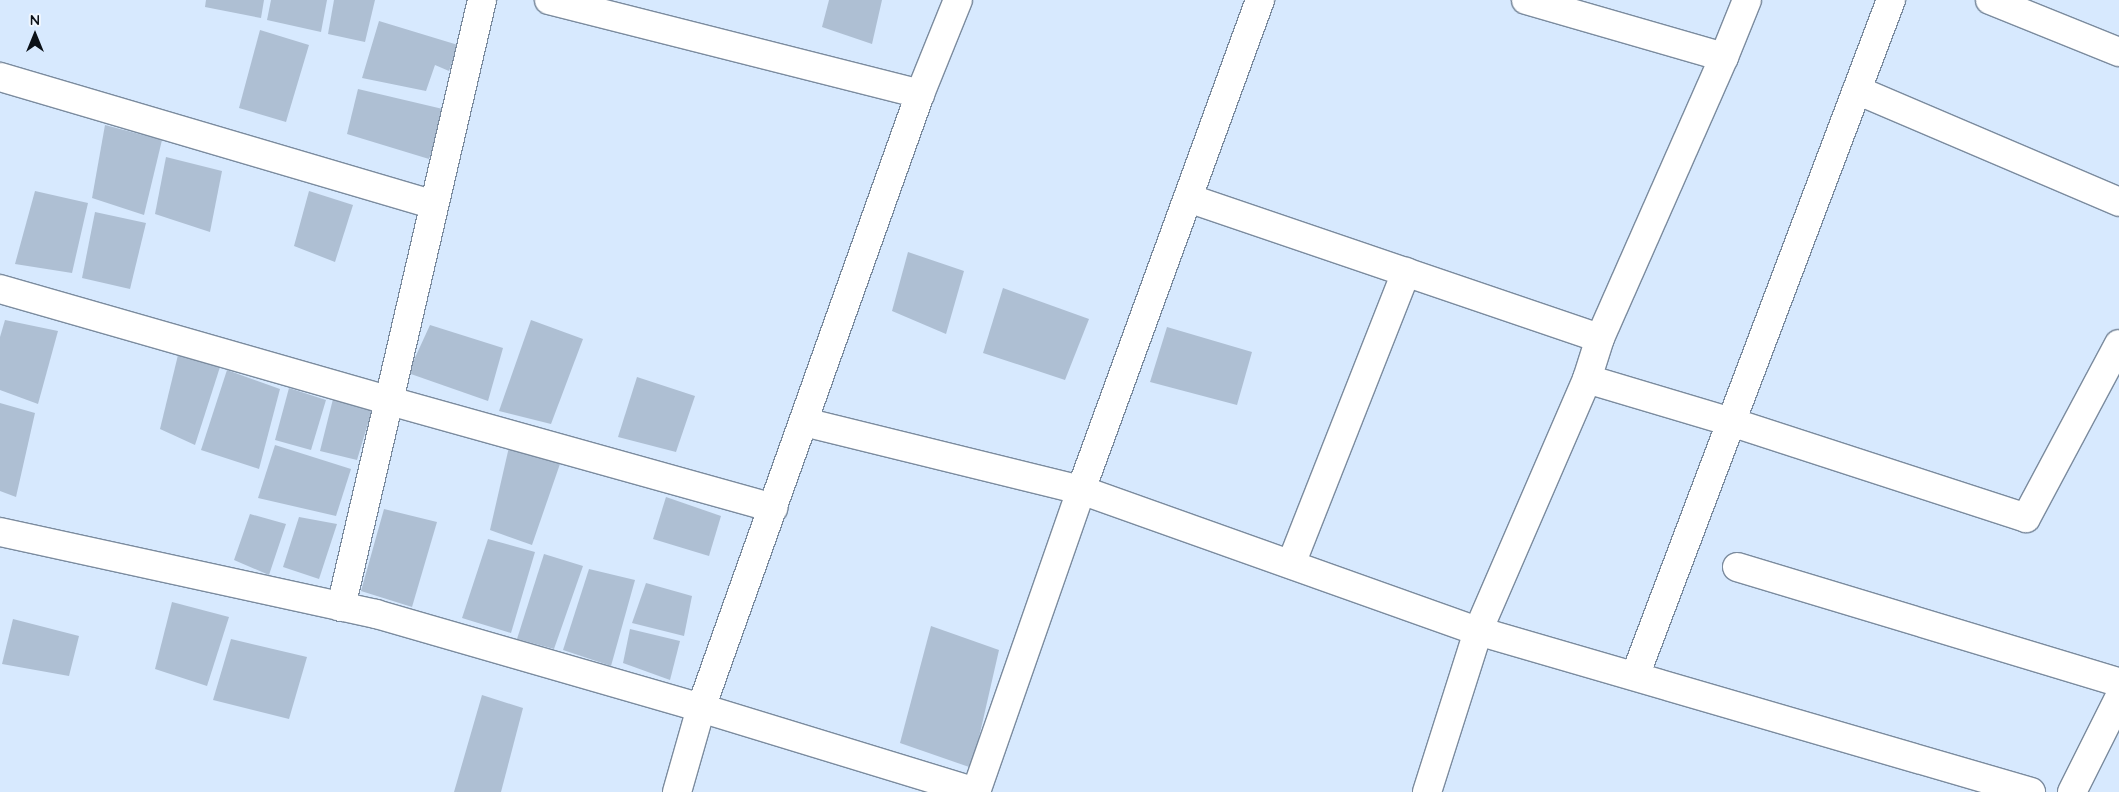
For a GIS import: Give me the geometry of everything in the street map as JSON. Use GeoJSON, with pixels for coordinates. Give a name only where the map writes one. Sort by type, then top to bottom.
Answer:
{"type":"FeatureCollection","features":[{"type":"Feature","properties":{"kind":"street"},"geometry":{"type":"LineString","coordinates":[[341,607],[482,0]]}},
{"type":"Feature","properties":{"kind":"street"},"geometry":{"type":"LineString","coordinates":[[550,0],[920,94]]}},
{"type":"Feature","properties":{"kind":"street"},"geometry":{"type":"LineString","coordinates":[[677,792],[701,708],[774,508],[920,94],[958,0]]}},
{"type":"Feature","properties":{"kind":"street"},"geometry":{"type":"LineString","coordinates":[[0,532],[376,614],[701,708],[975,792],[1081,490],[1260,0]]}},
{"type":"Feature","properties":{"kind":"street"},"geometry":{"type":"LineString","coordinates":[[1526,0],[1724,57]]}},
{"type":"Feature","properties":{"kind":"street"},"geometry":{"type":"LineString","coordinates":[[1427,792],[1478,631],[1587,379],[1600,338],[1724,57],[1747,0]]}},
{"type":"Feature","properties":{"kind":"street"},"geometry":{"type":"LineString","coordinates":[[1635,676],[1891,0]]}},
{"type":"Feature","properties":{"kind":"street"},"geometry":{"type":"LineString","coordinates":[[1990,0],[2119,52]]}},
{"type":"Feature","properties":{"kind":"street"},"geometry":{"type":"LineString","coordinates":[[0,77],[434,205]]}},
{"type":"Feature","properties":{"kind":"street"},"geometry":{"type":"LineString","coordinates":[[1857,90],[2119,202]]}},
{"type":"Feature","properties":{"kind":"street"},"geometry":{"type":"LineString","coordinates":[[1188,198],[1600,338]]}},
{"type":"Feature","properties":{"kind":"street"},"geometry":{"type":"LineString","coordinates":[[1291,564],[1406,272]]}},
{"type":"Feature","properties":{"kind":"street"},"geometry":{"type":"LineString","coordinates":[[0,289],[390,401],[774,508]]}},
{"type":"Feature","properties":{"kind":"street"},"geometry":{"type":"LineString","coordinates":[[1587,379],[1731,422],[2026,518],[2119,344]]}},
{"type":"Feature","properties":{"kind":"street"},"geometry":{"type":"LineString","coordinates":[[804,422],[1081,490],[1478,631],[2031,792]]}},
{"type":"Feature","properties":{"kind":"street"},"geometry":{"type":"LineString","coordinates":[[1737,567],[2119,682]]}},
{"type":"Feature","properties":{"kind":"street"},"geometry":{"type":"LineString","coordinates":[[2072,792],[2119,698]]}},
{"type":"Feature","properties":{"kind":"building"},"geometry":{"type":"Polygon","coordinates":[[[206,0],[264,0],[261,18],[205,7],[206,0]]]}},
{"type":"Feature","properties":{"kind":"building"},"geometry":{"type":"Polygon","coordinates":[[[271,0],[327,0],[321,32],[267,20],[271,0]]]}},
{"type":"Feature","properties":{"kind":"building"},"geometry":{"type":"Polygon","coordinates":[[[334,0],[375,0],[365,42],[328,34],[334,0]]]}},
{"type":"Feature","properties":{"kind":"building"},"geometry":{"type":"Polygon","coordinates":[[[829,0],[882,0],[872,44],[822,27],[829,0]]]}},
{"type":"Feature","properties":{"kind":"building"},"geometry":{"type":"Polygon","coordinates":[[[379,21],[458,45],[449,71],[435,65],[426,91],[362,78],[379,21]]]}},
{"type":"Feature","properties":{"kind":"building"},"geometry":{"type":"Polygon","coordinates":[[[260,30],[309,45],[286,122],[239,108],[260,30]]]}},
{"type":"Feature","properties":{"kind":"building"},"geometry":{"type":"Polygon","coordinates":[[[358,89],[447,110],[429,159],[347,134],[358,89]]]}},
{"type":"Feature","properties":{"kind":"building"},"geometry":{"type":"Polygon","coordinates":[[[105,125],[162,140],[144,215],[92,198],[105,125]]]}},
{"type":"Feature","properties":{"kind":"building"},"geometry":{"type":"Polygon","coordinates":[[[166,157],[222,171],[210,232],[155,214],[166,157]]]}},
{"type":"Feature","properties":{"kind":"building"},"geometry":{"type":"Polygon","coordinates":[[[35,191],[88,203],[72,273],[15,264],[35,191]]]}},
{"type":"Feature","properties":{"kind":"building"},"geometry":{"type":"Polygon","coordinates":[[[309,191],[353,205],[335,262],[294,246],[309,191]]]}},
{"type":"Feature","properties":{"kind":"building"},"geometry":{"type":"Polygon","coordinates":[[[95,212],[146,223],[130,289],[82,278],[95,212]]]}},
{"type":"Feature","properties":{"kind":"building"},"geometry":{"type":"Polygon","coordinates":[[[908,252],[964,271],[946,334],[892,311],[908,252]]]}},
{"type":"Feature","properties":{"kind":"building"},"geometry":{"type":"Polygon","coordinates":[[[1003,288],[1089,319],[1065,380],[983,353],[1003,288]]]}},
{"type":"Feature","properties":{"kind":"building"},"geometry":{"type":"Polygon","coordinates":[[[5,320],[58,331],[38,404],[0,390],[0,337],[5,320]]]}},
{"type":"Feature","properties":{"kind":"building"},"geometry":{"type":"Polygon","coordinates":[[[531,320],[583,339],[551,424],[499,411],[531,320]]]}},
{"type":"Feature","properties":{"kind":"building"},"geometry":{"type":"Polygon","coordinates":[[[430,325],[503,348],[488,401],[408,373],[430,325]]]}},
{"type":"Feature","properties":{"kind":"building"},"geometry":{"type":"Polygon","coordinates":[[[1167,327],[1252,352],[1237,405],[1150,382],[1167,327]]]}},
{"type":"Feature","properties":{"kind":"building"},"geometry":{"type":"Polygon","coordinates":[[[178,355],[220,367],[195,445],[160,429],[178,355]]]}},
{"type":"Feature","properties":{"kind":"building"},"geometry":{"type":"Polygon","coordinates":[[[227,370],[280,389],[259,469],[201,450],[227,370]]]}},
{"type":"Feature","properties":{"kind":"building"},"geometry":{"type":"Polygon","coordinates":[[[637,377],[695,396],[676,452],[618,437],[637,377]]]}},
{"type":"Feature","properties":{"kind":"building"},"geometry":{"type":"Polygon","coordinates":[[[289,388],[326,400],[311,450],[275,440],[289,388]]]}},
{"type":"Feature","properties":{"kind":"building"},"geometry":{"type":"Polygon","coordinates":[[[333,399],[372,410],[357,460],[320,451],[333,399]]]}},
{"type":"Feature","properties":{"kind":"building"},"geometry":{"type":"Polygon","coordinates":[[[0,403],[35,413],[16,497],[0,491],[0,403]]]}},
{"type":"Feature","properties":{"kind":"building"},"geometry":{"type":"Polygon","coordinates":[[[275,445],[351,469],[336,516],[258,498],[275,445]]]}},
{"type":"Feature","properties":{"kind":"building"},"geometry":{"type":"Polygon","coordinates":[[[509,447],[561,461],[532,545],[490,530],[509,447]]]}},
{"type":"Feature","properties":{"kind":"building"},"geometry":{"type":"Polygon","coordinates":[[[666,497],[721,516],[709,556],[653,539],[666,497]]]}},
{"type":"Feature","properties":{"kind":"building"},"geometry":{"type":"Polygon","coordinates":[[[384,509],[437,522],[412,607],[361,591],[384,509]]]}},
{"type":"Feature","properties":{"kind":"building"},"geometry":{"type":"Polygon","coordinates":[[[250,514],[286,524],[269,575],[234,560],[250,514]]]}},
{"type":"Feature","properties":{"kind":"building"},"geometry":{"type":"Polygon","coordinates":[[[299,517],[337,524],[319,579],[283,567],[299,517]]]}},
{"type":"Feature","properties":{"kind":"building"},"geometry":{"type":"Polygon","coordinates":[[[488,539],[535,552],[511,633],[462,618],[488,539]]]}},
{"type":"Feature","properties":{"kind":"building"},"geometry":{"type":"Polygon","coordinates":[[[544,554],[583,566],[554,649],[517,639],[544,554]]]}},
{"type":"Feature","properties":{"kind":"building"},"geometry":{"type":"Polygon","coordinates":[[[589,569],[635,580],[611,666],[563,650],[589,569]]]}},
{"type":"Feature","properties":{"kind":"building"},"geometry":{"type":"Polygon","coordinates":[[[646,583],[692,596],[684,636],[632,623],[646,583]]]}},
{"type":"Feature","properties":{"kind":"building"},"geometry":{"type":"Polygon","coordinates":[[[172,602],[229,617],[207,686],[155,669],[172,602]]]}},
{"type":"Feature","properties":{"kind":"building"},"geometry":{"type":"Polygon","coordinates":[[[13,619],[79,636],[69,676],[2,664],[13,619]]]}},
{"type":"Feature","properties":{"kind":"building"},"geometry":{"type":"Polygon","coordinates":[[[931,626],[999,650],[972,768],[900,743],[931,626]]]}},
{"type":"Feature","properties":{"kind":"building"},"geometry":{"type":"Polygon","coordinates":[[[630,629],[680,641],[670,680],[623,663],[630,629]]]}},
{"type":"Feature","properties":{"kind":"building"},"geometry":{"type":"Polygon","coordinates":[[[231,639],[307,657],[289,719],[213,700],[231,639]]]}},
{"type":"Feature","properties":{"kind":"building"},"geometry":{"type":"Polygon","coordinates":[[[482,695],[523,708],[501,792],[454,792],[482,695]]]}}]}
